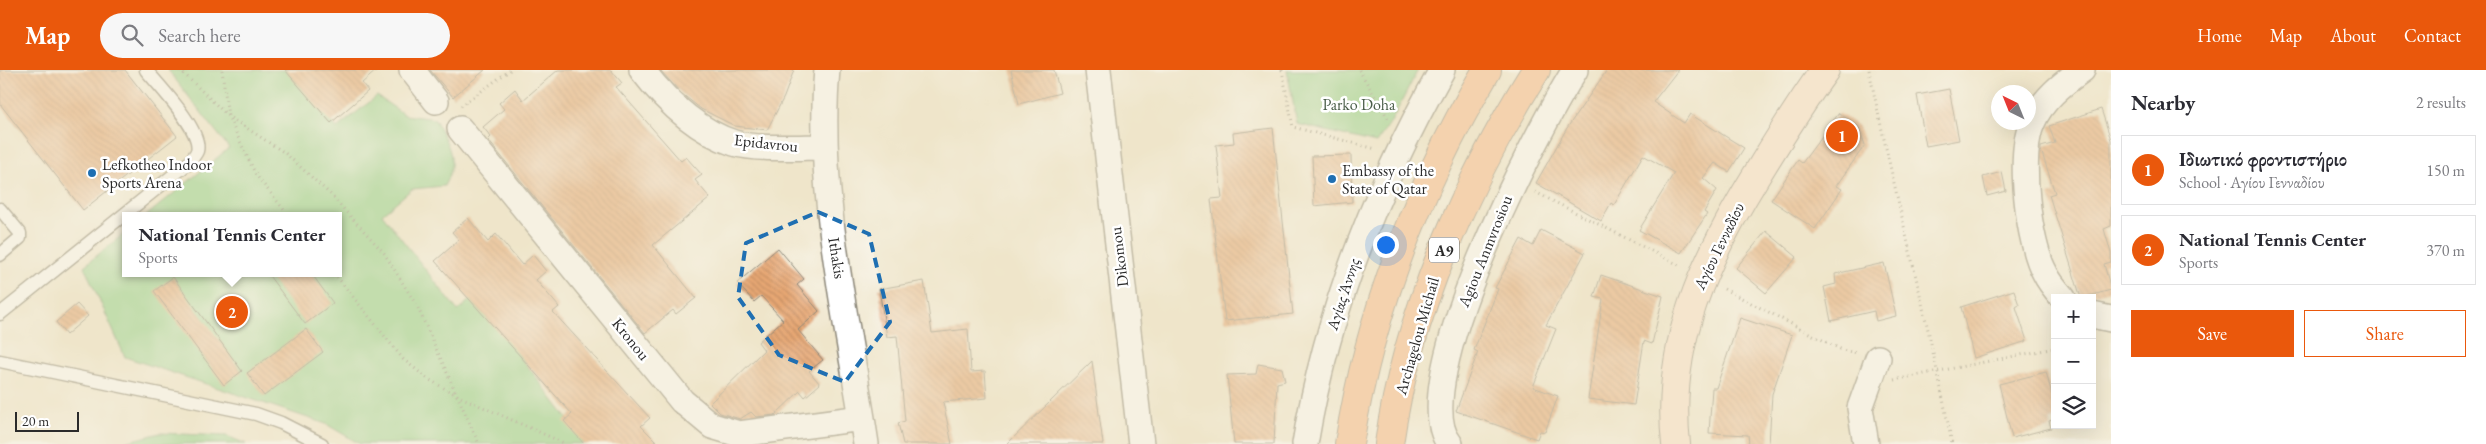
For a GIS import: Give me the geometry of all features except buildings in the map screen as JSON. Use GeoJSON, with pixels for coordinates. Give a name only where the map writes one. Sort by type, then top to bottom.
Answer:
{"type":"FeatureCollection","features":[{"type":"Feature","properties":{"kind":"highway","name":"A9"},"geometry":{"type":"LineString","coordinates":[[1348,444],[1375,326],[1394,265],[1433,172],[1487,70]]}},
{"type":"Feature","properties":{"kind":"highway","name":"Archagelou Michail"},"geometry":{"type":"LineString","coordinates":[[1389,444],[1402,378],[1435,273],[1479,170],[1498,132],[1536,70]]}},
{"type":"Feature","properties":{"kind":"street","name":"Kronou"},"geometry":{"type":"LineString","coordinates":[[412,70],[451,113],[682,401],[712,426],[739,434],[862,418]]}},
{"type":"Feature","properties":{"kind":"street","name":"Epidavrou"},"geometry":{"type":"LineString","coordinates":[[642,70],[666,98],[686,114],[706,129],[735,143],[825,147]]}},
{"type":"Feature","properties":{"kind":"street","name":"Ithakis"},"geometry":{"type":"LineString","coordinates":[[827,70],[825,147],[832,228],[866,444]]}},
{"type":"Feature","properties":{"kind":"street","name":"Dikomou"},"geometry":{"type":"LineString","coordinates":[[1098,70],[1141,444]]}},
{"type":"Feature","properties":{"kind":"street","name":"Αγίας Άννης"},"geometry":{"type":"LineString","coordinates":[[1305,444],[1312,403],[1348,273],[1400,146],[1442,70]]}},
{"type":"Feature","properties":{"kind":"street","name":"Agiou Anmvrosiou"},"geometry":{"type":"LineString","coordinates":[[1450,444],[1443,433],[1440,422],[1441,401],[1452,338],[1470,285],[1514,182],[1554,102],[1574,70]]}},
{"type":"Feature","properties":{"kind":"street","name":"Αγίου Γενναδίου"},"geometry":{"type":"LineString","coordinates":[[1676,444],[1674,424],[1675,383],[1680,346],[1701,276],[1721,236],[1784,128],[1824,70]]}},
{"type":"Feature","properties":{"kind":"street"},"geometry":{"type":"LineString","coordinates":[[2060,294],[2040,263],[2028,208],[2024,156],[2032,122],[2044,103],[2061,85],[2082,70]]}},
{"type":"Feature","properties":{"kind":"street"},"geometry":{"type":"LineString","coordinates":[[2096,316],[2111,319]]}},
{"type":"Feature","properties":{"kind":"street"},"geometry":{"type":"LineString","coordinates":[[1866,444],[1860,408],[1878,358]]}},
{"type":"Feature","properties":{"kind":"lane"},"geometry":{"type":"LineString","coordinates":[[127,212],[191,161],[197,150],[197,140],[191,126],[146,70]]}},
{"type":"Feature","properties":{"kind":"lane"},"geometry":{"type":"LineString","coordinates":[[0,209],[20,233],[20,238],[0,255]]}},
{"type":"Feature","properties":{"kind":"lane"},"geometry":{"type":"LineString","coordinates":[[0,314],[122,216]]}},
{"type":"Feature","properties":{"kind":"lane"},"geometry":{"type":"LineString","coordinates":[[0,360],[256,414],[282,423],[322,444]]}},
{"type":"Feature","properties":{"kind":"path"},"geometry":{"type":"LineString","coordinates":[[180,70],[228,116],[285,153],[330,194],[384,253],[417,306],[479,444]]}},
{"type":"Feature","properties":{"kind":"path"},"geometry":{"type":"LineString","coordinates":[[222,70],[228,116],[256,175],[286,212]]}},
{"type":"Feature","properties":{"kind":"path"},"geometry":{"type":"LineString","coordinates":[[451,113],[510,70]]}},
{"type":"Feature","properties":{"kind":"path"},"geometry":{"type":"LineString","coordinates":[[1282,70],[1293,128],[1400,146]]}},
{"type":"Feature","properties":{"kind":"path"},"geometry":{"type":"LineString","coordinates":[[1359,70],[1400,146]]}},
{"type":"Feature","properties":{"kind":"path"},"geometry":{"type":"LineString","coordinates":[[1869,70],[1895,192],[1938,372],[1952,444]]}},
{"type":"Feature","properties":{"kind":"path"},"geometry":{"type":"LineString","coordinates":[[1514,182],[1701,276],[1842,350],[1878,358]]}},
{"type":"Feature","properties":{"kind":"path"},"geometry":{"type":"LineString","coordinates":[[337,277],[403,359],[428,379],[458,396],[566,444]]}},
{"type":"Feature","properties":{"kind":"path"},"geometry":{"type":"LineString","coordinates":[[1893,380],[2051,349]]}},
{"type":"Feature","properties":{"kind":"highlighted area"},"geometry":{"type":"Polygon","coordinates":[[[818,212],[869,234],[890,322],[845,382],[779,355],[738,297],[746,243],[818,212]]]}},
{"type":"Feature","properties":{"kind":"green space"},"geometry":{"type":"Polygon","coordinates":[[[168,70],[288,70],[337,128],[377,96],[405,115],[435,119],[450,152],[451,168],[444,186],[412,189],[382,214],[458,311],[474,296],[587,444],[360,444],[326,424],[125,357],[84,266],[122,235],[122,277],[342,277],[342,212],[151,212],[229,148],[168,70]]]}},
{"type":"Feature","properties":{"kind":"green space","name":"Parko Doha"},"geometry":{"type":"Polygon","coordinates":[[[1287,70],[1418,70],[1391,122],[1376,143],[1297,124],[1287,70]]]}},
{"type":"Feature","properties":{"kind":"green space"},"geometry":{"type":"Polygon","coordinates":[[[160,433],[227,436],[246,444],[118,444],[160,433]]]}},
{"type":"Feature","properties":{"kind":"place","name":"Ιδιωτικό φροντιστήριο"},"geometry":{"type":"Point","coordinates":[1842,136]}},
{"type":"Feature","properties":{"kind":"place","name":"Lefkotheo Indoor Sports Arena"},"geometry":{"type":"Point","coordinates":[92,173]}},
{"type":"Feature","properties":{"kind":"place","name":"Embassy of the State of Qatar"},"geometry":{"type":"Point","coordinates":[1332,179]}},
{"type":"Feature","properties":{"kind":"place","name":"National Tennis Center"},"geometry":{"type":"Point","coordinates":[232,312]}}]}
